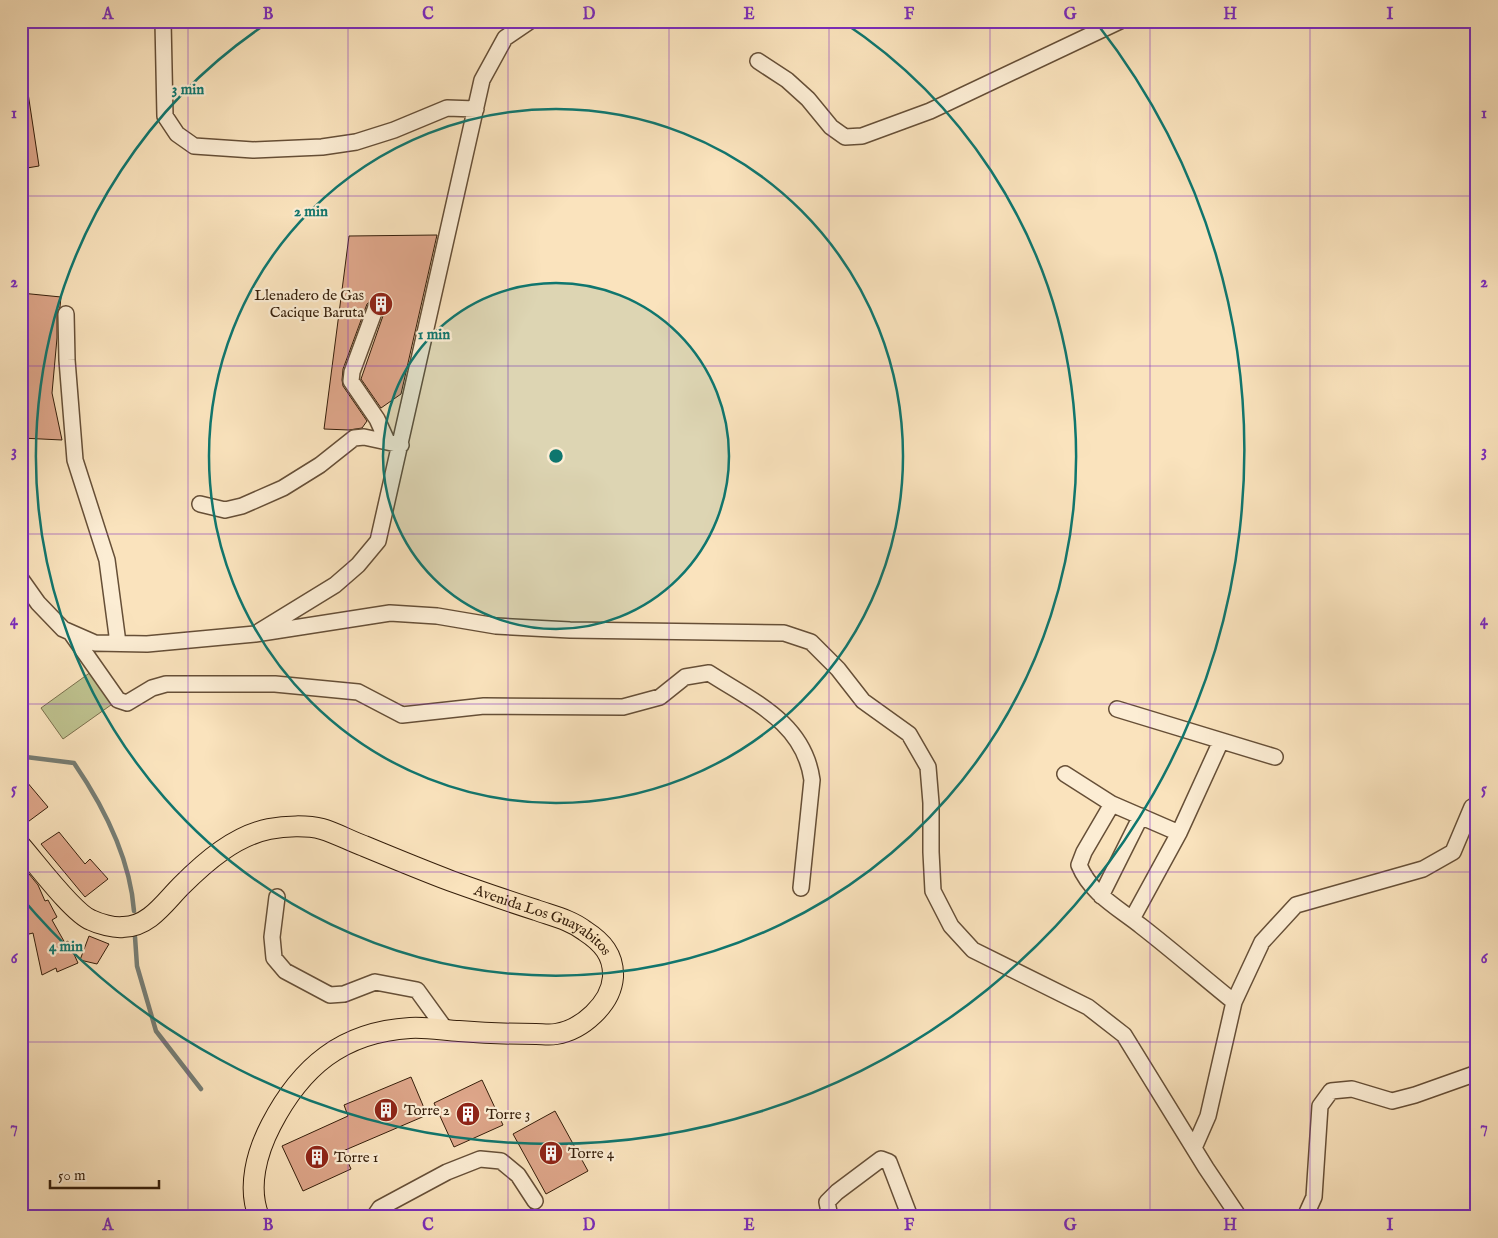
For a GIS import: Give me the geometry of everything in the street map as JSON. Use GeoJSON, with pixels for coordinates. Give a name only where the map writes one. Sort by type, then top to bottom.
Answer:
{"type":"FeatureCollection","features":[{"type":"Feature","properties":{"kind":"main road","name":"Avenida Los Guayabitos"},"geometry":{"type":"LineString","coordinates":[[21,846],[76,910],[90,920],[123,928],[156,914],[204,864],[248,835],[279,828],[321,828],[453,882],[574,924],[597,940],[610,955],[613,978],[609,992],[600,1008],[584,1022],[573,1028],[556,1034],[410,1028],[377,1033],[344,1046],[324,1057],[309,1070],[289,1094],[265,1137],[254,1180],[253,1193],[258,1217]]}},
{"type":"Feature","properties":{"kind":"street"},"geometry":{"type":"LineString","coordinates":[[163,21],[165,116],[177,134],[194,146],[253,150],[322,147],[356,142],[394,130],[447,108],[476,109]]}},
{"type":"Feature","properties":{"kind":"street"},"geometry":{"type":"LineString","coordinates":[[254,634],[335,585],[358,565],[378,540],[394,443],[482,80],[505,38],[530,21]]}},
{"type":"Feature","properties":{"kind":"street"},"geometry":{"type":"LineString","coordinates":[[758,61],[787,80],[808,100],[831,127],[844,137],[862,136],[930,111],[1120,21]]}},
{"type":"Feature","properties":{"kind":"street"},"geometry":{"type":"LineString","coordinates":[[376,308],[352,372],[351,381],[394,443]]}},
{"type":"Feature","properties":{"kind":"street"},"geometry":{"type":"LineString","coordinates":[[66,314],[67,360],[75,460],[107,560],[118,643]]}},
{"type":"Feature","properties":{"kind":"street"},"geometry":{"type":"LineString","coordinates":[[200,504],[225,510],[242,506],[283,488],[320,465],[354,438],[364,437],[394,443]]}},
{"type":"Feature","properties":{"kind":"street"},"geometry":{"type":"LineString","coordinates":[[21,579],[38,603],[62,629],[95,642],[147,644],[254,634],[390,613],[437,616],[496,626],[570,630],[784,633],[811,642],[838,669],[864,701],[909,734],[928,767],[931,803],[933,891],[951,926],[973,950],[1088,1007],[1124,1035],[1239,1217]]}},
{"type":"Feature","properties":{"kind":"street"},"geometry":{"type":"LineString","coordinates":[[71,633],[118,700],[127,703],[152,688],[166,684],[265,684],[358,692],[402,715],[484,706],[623,707],[660,697],[685,677],[709,673],[770,710],[797,739],[810,764],[812,780],[801,888]]}},
{"type":"Feature","properties":{"kind":"street"},"geometry":{"type":"LineString","coordinates":[[1117,709],[1275,757]]}},
{"type":"Feature","properties":{"kind":"street"},"geometry":{"type":"LineString","coordinates":[[1132,919],[1178,833],[1221,740]]}},
{"type":"Feature","properties":{"kind":"street"},"geometry":{"type":"LineString","coordinates":[[1065,774],[1112,804],[1178,833]]}},
{"type":"Feature","properties":{"kind":"street"},"geometry":{"type":"LineString","coordinates":[[1112,804],[1079,864],[1083,874],[1091,886],[1109,903],[1132,919],[1234,1002]]}},
{"type":"Feature","properties":{"kind":"street"},"geometry":{"type":"LineString","coordinates":[[1194,1148],[1208,1116],[1234,1002],[1262,942],[1296,905],[1423,869],[1453,852],[1472,807]]}},
{"type":"Feature","properties":{"kind":"street"},"geometry":{"type":"LineString","coordinates":[[1101,896],[1141,816]]}},
{"type":"Feature","properties":{"kind":"street"},"geometry":{"type":"LineString","coordinates":[[277,897],[272,937],[274,958],[285,971],[330,995],[344,994],[376,982],[417,990],[446,1030]]}},
{"type":"Feature","properties":{"kind":"street"},"geometry":{"type":"LineString","coordinates":[[1305,1217],[1314,1197],[1320,1106],[1331,1091],[1352,1089],[1392,1101],[1415,1095],[1477,1072]]}},
{"type":"Feature","properties":{"kind":"street"},"geometry":{"type":"LineString","coordinates":[[374,1217],[380,1208],[447,1172],[480,1159],[501,1161],[518,1175],[535,1201]]}},
{"type":"Feature","properties":{"kind":"street"},"geometry":{"type":"LineString","coordinates":[[830,1217],[827,1202],[837,1192],[881,1160],[889,1162],[910,1217]]}},
{"type":"Feature","properties":{"kind":"green space"},"geometry":{"type":"Polygon","coordinates":[[[95,669],[118,700],[63,739],[41,708],[95,669]]]}},
{"type":"Feature","properties":{"kind":"building"},"geometry":{"type":"Polygon","coordinates":[[[21,93],[28,93],[39,166],[21,169],[21,93]]]}},
{"type":"Feature","properties":{"kind":"building","name":"Llenadero de Gas Cacique Baruta"},"geometry":{"type":"Polygon","coordinates":[[[437,235],[401,394],[381,408],[361,379],[385,310],[383,301],[374,298],[367,304],[343,369],[342,380],[343,386],[367,421],[362,428],[349,430],[324,429],[349,236],[437,235]]]}},
{"type":"Feature","properties":{"kind":"building"},"geometry":{"type":"Polygon","coordinates":[[[21,293],[61,297],[57,314],[57,338],[52,393],[62,440],[21,438],[21,293]]]}},
{"type":"Feature","properties":{"kind":"building"},"geometry":{"type":"Polygon","coordinates":[[[21,775],[48,807],[21,827],[21,775]]]}},
{"type":"Feature","properties":{"kind":"building"},"geometry":{"type":"Polygon","coordinates":[[[59,832],[85,864],[90,859],[108,879],[85,897],[41,844],[59,832]]]}},
{"type":"Feature","properties":{"kind":"building"},"geometry":{"type":"Polygon","coordinates":[[[29,874],[38,885],[45,901],[48,900],[57,917],[52,920],[65,943],[68,941],[78,963],[57,972],[56,968],[42,975],[33,933],[21,936],[21,905],[28,905],[21,889],[21,877],[29,874]]]}},
{"type":"Feature","properties":{"kind":"building"},"geometry":{"type":"Polygon","coordinates":[[[89,936],[109,944],[97,964],[80,960],[89,936]]]}},
{"type":"Feature","properties":{"kind":"building"},"geometry":{"type":"Polygon","coordinates":[[[411,1077],[427,1115],[343,1151],[351,1169],[303,1191],[282,1146],[348,1116],[344,1105],[411,1077]]]}},
{"type":"Feature","properties":{"kind":"building","name":"Torre 3"},"geometry":{"type":"Polygon","coordinates":[[[482,1080],[503,1125],[454,1147],[434,1103],[482,1080]]]}},
{"type":"Feature","properties":{"kind":"building","name":"Torre 4"},"geometry":{"type":"Polygon","coordinates":[[[555,1111],[588,1171],[546,1194],[513,1134],[555,1111]]]}},
{"type":"Feature","properties":{"kind":"waterway"},"geometry":{"type":"LineString","coordinates":[[21,754],[26,757],[74,763],[114,833],[127,871],[134,911]]}},
{"type":"Feature","properties":{"kind":"waterway"},"geometry":{"type":"LineString","coordinates":[[135,937],[137,966],[156,1031],[201,1089]]}},
{"type":"Feature","properties":{"kind":"place","name":"Llenadero de Gas Cacique Baruta"},"geometry":{"type":"Point","coordinates":[381,304]}},
{"type":"Feature","properties":{"kind":"place","name":"Torre 2"},"geometry":{"type":"Point","coordinates":[386,1110]}},
{"type":"Feature","properties":{"kind":"place","name":"Torre 3"},"geometry":{"type":"Point","coordinates":[468,1114]}},
{"type":"Feature","properties":{"kind":"place","name":"Torre 4"},"geometry":{"type":"Point","coordinates":[551,1153]}},
{"type":"Feature","properties":{"kind":"place","name":"Torre 1"},"geometry":{"type":"Point","coordinates":[317,1157]}}]}
